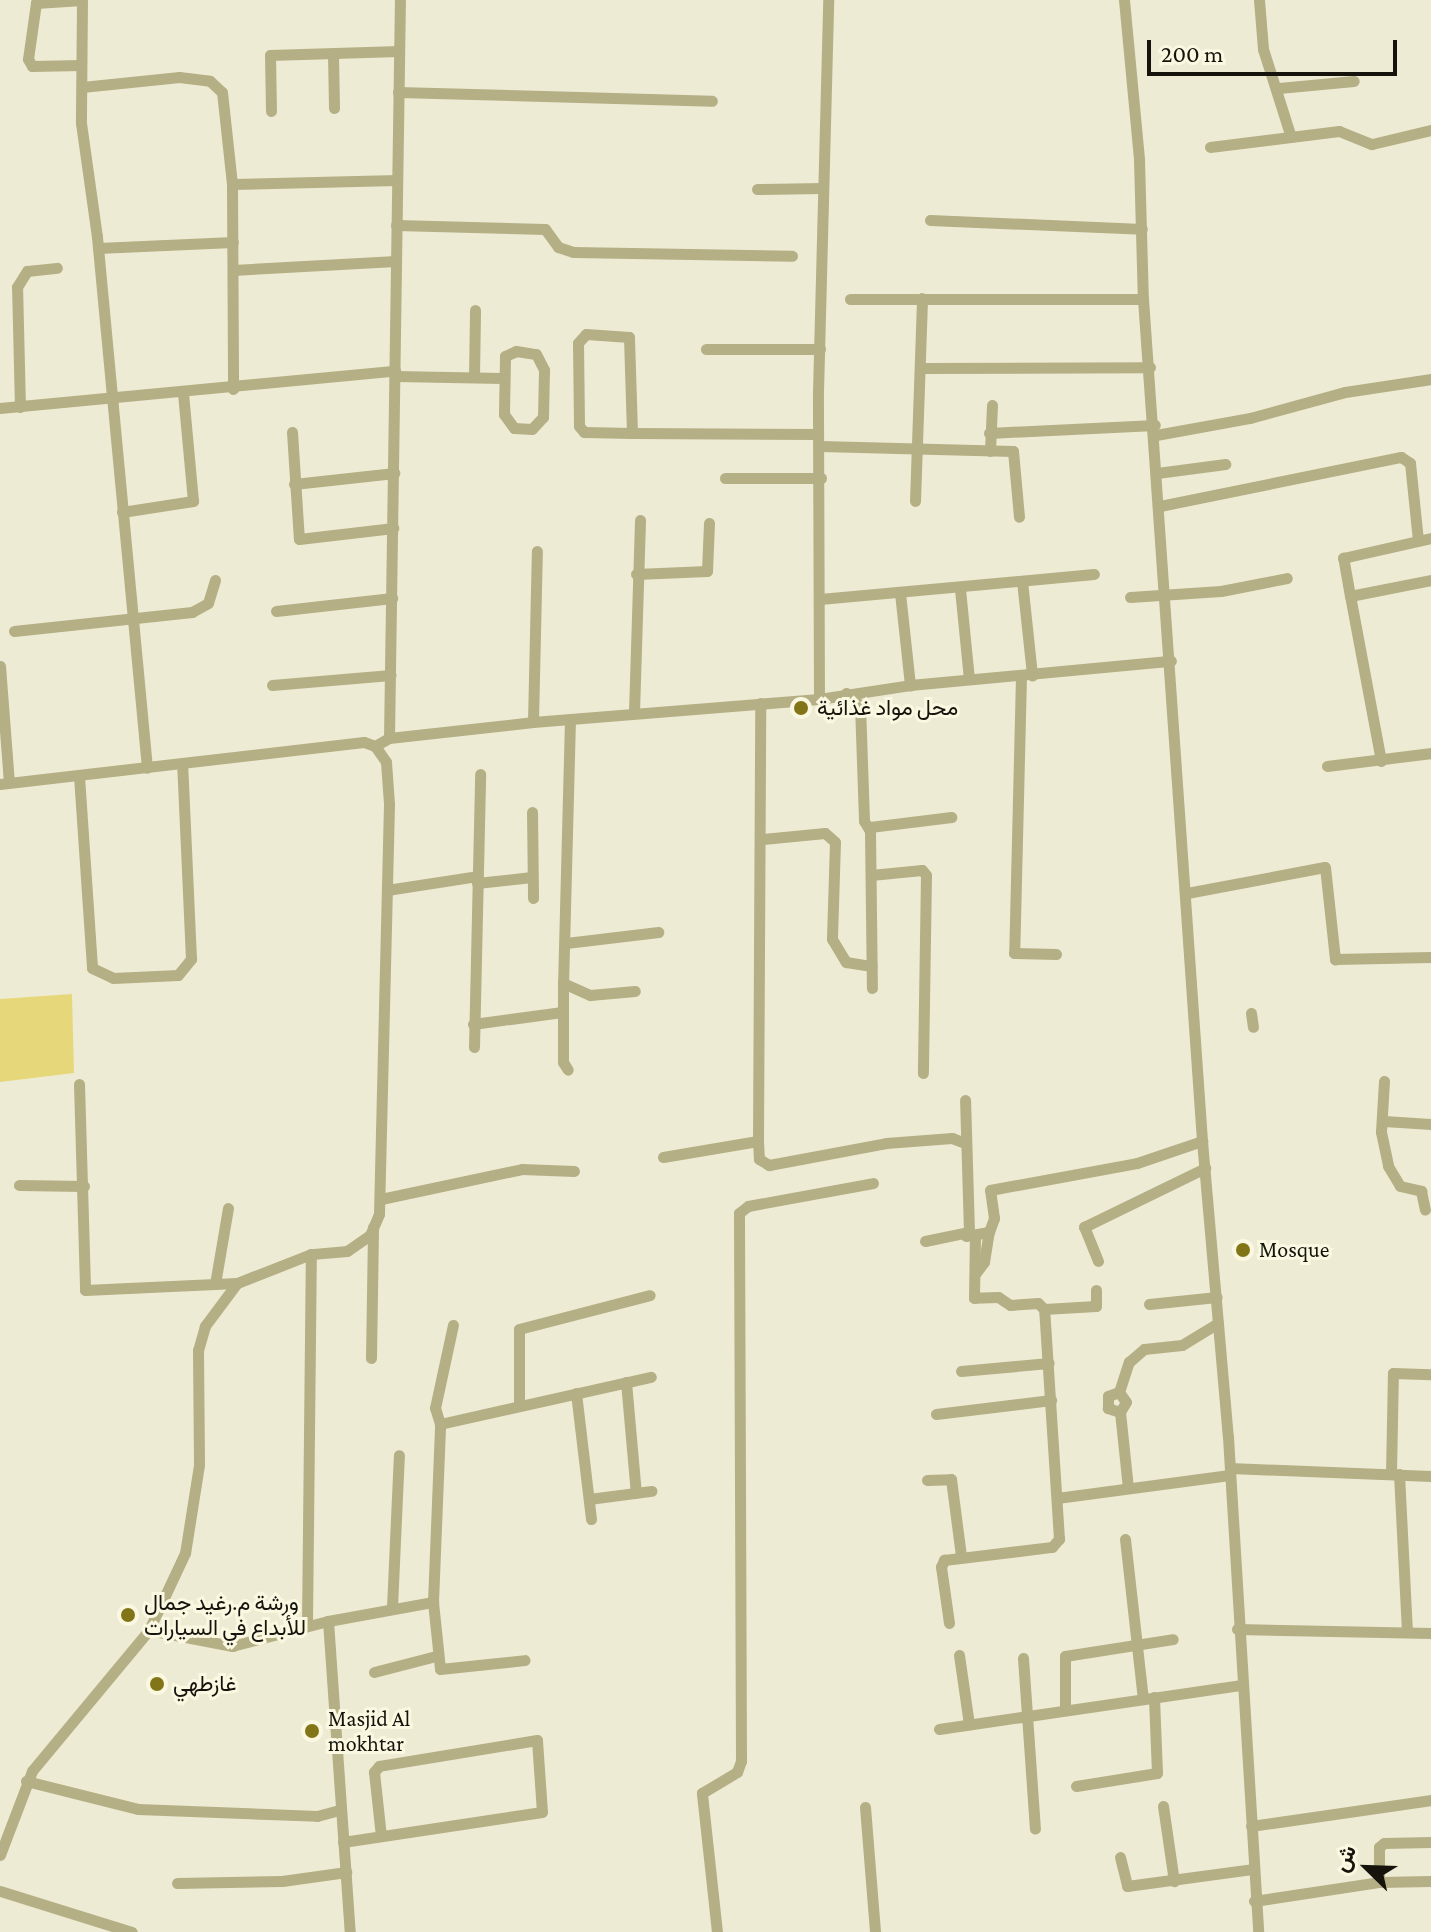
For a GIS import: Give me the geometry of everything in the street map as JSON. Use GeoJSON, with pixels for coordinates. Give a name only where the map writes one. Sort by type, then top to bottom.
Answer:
{"type":"FeatureCollection","features":[{"type":"Feature","properties":{"kind":"street"},"geometry":{"type":"LineString","coordinates":[[81,65],[32,66],[28,59],[36,3],[82,0],[81,123],[98,248],[110,401],[147,768]]}},
{"type":"Feature","properties":{"kind":"street"},"geometry":{"type":"LineString","coordinates":[[389,738],[400,0]]}},
{"type":"Feature","properties":{"kind":"street"},"geometry":{"type":"LineString","coordinates":[[819,699],[822,188],[828,0]]}},
{"type":"Feature","properties":{"kind":"street"},"geometry":{"type":"LineString","coordinates":[[1124,0],[1202,1141],[1230,1472],[1237,1629],[1258,1932]]}},
{"type":"Feature","properties":{"kind":"street"},"geometry":{"type":"LineString","coordinates":[[1259,0],[1263,49],[1279,88],[1290,134]]}},
{"type":"Feature","properties":{"kind":"street"},"geometry":{"type":"LineString","coordinates":[[271,111],[270,55],[399,51]]}},
{"type":"Feature","properties":{"kind":"street"},"geometry":{"type":"LineString","coordinates":[[333,55],[334,108]]}},
{"type":"Feature","properties":{"kind":"street"},"geometry":{"type":"LineString","coordinates":[[82,87],[179,77],[210,81],[222,92],[232,184],[233,389]]}},
{"type":"Feature","properties":{"kind":"street"},"geometry":{"type":"LineString","coordinates":[[1279,88],[1354,81]]}},
{"type":"Feature","properties":{"kind":"street"},"geometry":{"type":"LineString","coordinates":[[398,92],[712,101]]}},
{"type":"Feature","properties":{"kind":"street"},"geometry":{"type":"LineString","coordinates":[[1210,147],[1251,146],[1290,134],[1339,131],[1372,144],[1431,130]]}},
{"type":"Feature","properties":{"kind":"street"},"geometry":{"type":"LineString","coordinates":[[232,184],[397,180]]}},
{"type":"Feature","properties":{"kind":"street"},"geometry":{"type":"LineString","coordinates":[[757,189],[822,188]]}},
{"type":"Feature","properties":{"kind":"street"},"geometry":{"type":"LineString","coordinates":[[930,220],[1142,229]]}},
{"type":"Feature","properties":{"kind":"street"},"geometry":{"type":"LineString","coordinates":[[396,225],[545,229],[558,247],[573,252],[792,256]]}},
{"type":"Feature","properties":{"kind":"street"},"geometry":{"type":"LineString","coordinates":[[98,248],[233,242]]}},
{"type":"Feature","properties":{"kind":"street"},"geometry":{"type":"LineString","coordinates":[[233,270],[396,261]]}},
{"type":"Feature","properties":{"kind":"street"},"geometry":{"type":"LineString","coordinates":[[20,407],[17,287],[27,271],[57,268]]}},
{"type":"Feature","properties":{"kind":"street"},"geometry":{"type":"LineString","coordinates":[[915,501],[922,298]]}},
{"type":"Feature","properties":{"kind":"street"},"geometry":{"type":"LineString","coordinates":[[850,299],[1143,299]]}},
{"type":"Feature","properties":{"kind":"street"},"geometry":{"type":"LineString","coordinates":[[474,377],[475,310]]}},
{"type":"Feature","properties":{"kind":"street"},"geometry":{"type":"LineString","coordinates":[[632,433],[629,337],[586,334],[578,343],[579,426],[588,433],[819,440],[917,450],[1013,451],[1019,517]]}},
{"type":"Feature","properties":{"kind":"street"},"geometry":{"type":"LineString","coordinates":[[706,349],[820,349]]}},
{"type":"Feature","properties":{"kind":"street"},"geometry":{"type":"LineString","coordinates":[[508,353],[536,354],[541,360],[543,417],[539,425],[532,429],[509,423],[502,378],[508,353]]}},
{"type":"Feature","properties":{"kind":"street"},"geometry":{"type":"LineString","coordinates":[[920,368],[1150,367]]}},
{"type":"Feature","properties":{"kind":"street"},"geometry":{"type":"LineString","coordinates":[[0,408],[110,401],[395,374],[502,378]]}},
{"type":"Feature","properties":{"kind":"street"},"geometry":{"type":"LineString","coordinates":[[989,433],[1155,430],[1250,418],[1345,392],[1431,379]]}},
{"type":"Feature","properties":{"kind":"street"},"geometry":{"type":"LineString","coordinates":[[122,512],[193,501],[183,393]]}},
{"type":"Feature","properties":{"kind":"street"},"geometry":{"type":"LineString","coordinates":[[990,451],[992,405]]}},
{"type":"Feature","properties":{"kind":"street"},"geometry":{"type":"LineString","coordinates":[[292,432],[299,539],[393,528]]}},
{"type":"Feature","properties":{"kind":"street"},"geometry":{"type":"LineString","coordinates":[[1160,506],[1401,457],[1410,463],[1418,541]]}},
{"type":"Feature","properties":{"kind":"street"},"geometry":{"type":"LineString","coordinates":[[1157,473],[1225,464]]}},
{"type":"Feature","properties":{"kind":"street"},"geometry":{"type":"LineString","coordinates":[[294,484],[394,473]]}},
{"type":"Feature","properties":{"kind":"street"},"geometry":{"type":"LineString","coordinates":[[725,478],[821,478]]}},
{"type":"Feature","properties":{"kind":"street"},"geometry":{"type":"LineString","coordinates":[[634,712],[640,520]]}},
{"type":"Feature","properties":{"kind":"street"},"geometry":{"type":"LineString","coordinates":[[636,574],[707,571],[709,523]]}},
{"type":"Feature","properties":{"kind":"street"},"geometry":{"type":"LineString","coordinates":[[1381,761],[1343,558],[1431,538]]}},
{"type":"Feature","properties":{"kind":"street"},"geometry":{"type":"LineString","coordinates":[[533,722],[537,551]]}},
{"type":"Feature","properties":{"kind":"street"},"geometry":{"type":"LineString","coordinates":[[820,599],[960,589],[1094,574]]}},
{"type":"Feature","properties":{"kind":"street"},"geometry":{"type":"LineString","coordinates":[[1130,597],[1287,578]]}},
{"type":"Feature","properties":{"kind":"street"},"geometry":{"type":"LineString","coordinates":[[14,631],[133,620],[202,608],[213,596],[215,580]]}},
{"type":"Feature","properties":{"kind":"street"},"geometry":{"type":"LineString","coordinates":[[1350,596],[1431,580]]}},
{"type":"Feature","properties":{"kind":"street"},"geometry":{"type":"LineString","coordinates":[[1022,581],[1026,675],[1014,953],[1056,954]]}},
{"type":"Feature","properties":{"kind":"street"},"geometry":{"type":"LineString","coordinates":[[960,589],[969,679]]}},
{"type":"Feature","properties":{"kind":"street"},"geometry":{"type":"LineString","coordinates":[[900,593],[910,685]]}},
{"type":"Feature","properties":{"kind":"street"},"geometry":{"type":"LineString","coordinates":[[276,611],[392,598]]}},
{"type":"Feature","properties":{"kind":"street"},"geometry":{"type":"LineString","coordinates":[[0,666],[4,784],[351,743],[375,746],[389,738],[533,722],[819,699],[910,685],[1171,661]]}},
{"type":"Feature","properties":{"kind":"street"},"geometry":{"type":"LineString","coordinates":[[272,685],[391,675]]}},
{"type":"Feature","properties":{"kind":"street"},"geometry":{"type":"LineString","coordinates":[[846,693],[860,705],[864,821],[870,827],[872,988]]}},
{"type":"Feature","properties":{"kind":"street"},"geometry":{"type":"LineString","coordinates":[[760,703],[763,839],[759,1159],[769,1165],[886,1143],[952,1138],[965,1143]]}},
{"type":"Feature","properties":{"kind":"street"},"geometry":{"type":"LineString","coordinates":[[568,1070],[563,1062],[562,1012],[570,719]]}},
{"type":"Feature","properties":{"kind":"street"},"geometry":{"type":"LineString","coordinates":[[79,1084],[88,1293],[237,1283],[311,1254],[333,1254],[359,1245],[373,1222],[381,1199],[388,790],[386,762],[375,746]]}},
{"type":"Feature","properties":{"kind":"street"},"geometry":{"type":"LineString","coordinates":[[1327,766],[1431,753]]}},
{"type":"Feature","properties":{"kind":"street"},"geometry":{"type":"LineString","coordinates":[[79,776],[92,968],[113,978],[178,975],[191,959],[182,764]]}},
{"type":"Feature","properties":{"kind":"street"},"geometry":{"type":"LineString","coordinates":[[474,1047],[480,774]]}},
{"type":"Feature","properties":{"kind":"street"},"geometry":{"type":"LineString","coordinates":[[532,812],[533,898]]}},
{"type":"Feature","properties":{"kind":"street"},"geometry":{"type":"LineString","coordinates":[[870,827],[951,817]]}},
{"type":"Feature","properties":{"kind":"street"},"geometry":{"type":"LineString","coordinates":[[763,839],[825,833],[835,842],[832,939],[846,962],[872,966]]}},
{"type":"Feature","properties":{"kind":"street"},"geometry":{"type":"LineString","coordinates":[[1187,893],[1325,867],[1335,959],[1431,957]]}},
{"type":"Feature","properties":{"kind":"street"},"geometry":{"type":"LineString","coordinates":[[871,875],[922,870],[926,875],[923,1073]]}},
{"type":"Feature","properties":{"kind":"street"},"geometry":{"type":"LineString","coordinates":[[387,890],[477,879],[532,877]]}},
{"type":"Feature","properties":{"kind":"street"},"geometry":{"type":"LineString","coordinates":[[566,943],[658,932]]}},
{"type":"Feature","properties":{"kind":"street"},"geometry":{"type":"LineString","coordinates":[[563,983],[590,995],[635,991]]}},
{"type":"Feature","properties":{"kind":"street"},"geometry":{"type":"LineString","coordinates":[[473,1024],[562,1012]]}},
{"type":"Feature","properties":{"kind":"street"},"geometry":{"type":"LineString","coordinates":[[1251,1013],[1253,1027]]}},
{"type":"Feature","properties":{"kind":"street"},"geometry":{"type":"LineString","coordinates":[[1384,1081],[1383,1145],[1392,1177],[1400,1186],[1421,1191],[1425,1210]]}},
{"type":"Feature","properties":{"kind":"street"},"geometry":{"type":"LineString","coordinates":[[949,1623],[941,1567],[944,1560],[1055,1546],[1057,1498],[1044,1309],[1038,1303],[1010,1305],[998,1297],[974,1298],[965,1100]]}},
{"type":"Feature","properties":{"kind":"street"},"geometry":{"type":"LineString","coordinates":[[1384,1121],[1431,1124]]}},
{"type":"Feature","properties":{"kind":"street"},"geometry":{"type":"LineString","coordinates":[[663,1157],[758,1141]]}},
{"type":"Feature","properties":{"kind":"street"},"geometry":{"type":"LineString","coordinates":[[974,1274],[984,1262],[994,1218],[990,1190],[1137,1163],[1202,1141]]}},
{"type":"Feature","properties":{"kind":"street"},"geometry":{"type":"LineString","coordinates":[[1098,1261],[1084,1227],[1205,1168]]}},
{"type":"Feature","properties":{"kind":"street"},"geometry":{"type":"LineString","coordinates":[[381,1199],[522,1169],[574,1171]]}},
{"type":"Feature","properties":{"kind":"street"},"geometry":{"type":"LineString","coordinates":[[717,1932],[702,1793],[737,1772],[741,1761],[739,1213],[748,1206],[873,1183]]}},
{"type":"Feature","properties":{"kind":"street"},"geometry":{"type":"LineString","coordinates":[[19,1185],[84,1186]]}},
{"type":"Feature","properties":{"kind":"street"},"geometry":{"type":"LineString","coordinates":[[215,1284],[228,1208]]}},
{"type":"Feature","properties":{"kind":"street"},"geometry":{"type":"LineString","coordinates":[[371,1358],[373,1222]]}},
{"type":"Feature","properties":{"kind":"street"},"geometry":{"type":"LineString","coordinates":[[925,1241],[989,1232]]}},
{"type":"Feature","properties":{"kind":"street"},"geometry":{"type":"LineString","coordinates":[[307,1624],[311,1254]]}},
{"type":"Feature","properties":{"kind":"street"},"geometry":{"type":"LineString","coordinates":[[0,1855],[26,1781],[149,1630],[185,1553],[194,1520],[198,1350],[205,1326],[237,1283]]}},
{"type":"Feature","properties":{"kind":"street"},"geometry":{"type":"LineString","coordinates":[[1044,1309],[1096,1306],[1096,1290]]}},
{"type":"Feature","properties":{"kind":"street"},"geometry":{"type":"LineString","coordinates":[[519,1405],[519,1329],[650,1295]]}},
{"type":"Feature","properties":{"kind":"street"},"geometry":{"type":"LineString","coordinates":[[1149,1304],[1217,1297]]}},
{"type":"Feature","properties":{"kind":"street"},"geometry":{"type":"LineString","coordinates":[[1128,1488],[1120,1412],[1108,1408],[1108,1396],[1119,1392],[1129,1362],[1144,1349],[1182,1345],[1218,1323]]}},
{"type":"Feature","properties":{"kind":"street"},"geometry":{"type":"LineString","coordinates":[[453,1325],[435,1408],[440,1424],[433,1602],[436,1656],[440,1669],[447,1671],[525,1660]]}},
{"type":"Feature","properties":{"kind":"street"},"geometry":{"type":"LineString","coordinates":[[961,1371],[1049,1363]]}},
{"type":"Feature","properties":{"kind":"street"},"geometry":{"type":"LineString","coordinates":[[1407,1632],[1395,1474],[1393,1373],[1431,1374]]}},
{"type":"Feature","properties":{"kind":"street"},"geometry":{"type":"LineString","coordinates":[[440,1424],[651,1377]]}},
{"type":"Feature","properties":{"kind":"street"},"geometry":{"type":"LineString","coordinates":[[626,1382],[636,1493]]}},
{"type":"Feature","properties":{"kind":"street"},"geometry":{"type":"LineString","coordinates":[[576,1393],[591,1519]]}},
{"type":"Feature","properties":{"kind":"street"},"geometry":{"type":"LineString","coordinates":[[936,1414],[1051,1400]]}},
{"type":"Feature","properties":{"kind":"street"},"geometry":{"type":"LineString","coordinates":[[392,1607],[399,1455]]}},
{"type":"Feature","properties":{"kind":"street"},"geometry":{"type":"LineString","coordinates":[[1057,1498],[1230,1472],[1431,1476]]}},
{"type":"Feature","properties":{"kind":"street"},"geometry":{"type":"LineString","coordinates":[[927,1480],[951,1479],[961,1556]]}},
{"type":"Feature","properties":{"kind":"street"},"geometry":{"type":"LineString","coordinates":[[589,1499],[651,1491]]}},
{"type":"Feature","properties":{"kind":"street"},"geometry":{"type":"LineString","coordinates":[[1076,1786],[1157,1773],[1125,1539]]}},
{"type":"Feature","properties":{"kind":"street"},"geometry":{"type":"LineString","coordinates":[[149,1630],[232,1646],[307,1624],[433,1602]]}},
{"type":"Feature","properties":{"kind":"street"},"geometry":{"type":"LineString","coordinates":[[328,1621],[350,1932]]}},
{"type":"Feature","properties":{"kind":"street"},"geometry":{"type":"LineString","coordinates":[[1237,1629],[1431,1633]]}},
{"type":"Feature","properties":{"kind":"street"},"geometry":{"type":"LineString","coordinates":[[1065,1709],[1063,1658],[1173,1639]]}},
{"type":"Feature","properties":{"kind":"street"},"geometry":{"type":"LineString","coordinates":[[959,1655],[969,1724]]}},
{"type":"Feature","properties":{"kind":"street"},"geometry":{"type":"LineString","coordinates":[[374,1672],[436,1656]]}},
{"type":"Feature","properties":{"kind":"street"},"geometry":{"type":"LineString","coordinates":[[1023,1658],[1035,1829]]}},
{"type":"Feature","properties":{"kind":"street"},"geometry":{"type":"LineString","coordinates":[[939,1729],[1242,1685]]}},
{"type":"Feature","properties":{"kind":"street"},"geometry":{"type":"LineString","coordinates":[[343,1842],[542,1812],[537,1740],[379,1766],[374,1772],[381,1836]]}},
{"type":"Feature","properties":{"kind":"street"},"geometry":{"type":"LineString","coordinates":[[26,1781],[138,1809],[317,1816],[339,1810]]}},
{"type":"Feature","properties":{"kind":"street"},"geometry":{"type":"LineString","coordinates":[[1251,1826],[1431,1800]]}},
{"type":"Feature","properties":{"kind":"street"},"geometry":{"type":"LineString","coordinates":[[1163,1806],[1174,1881]]}},
{"type":"Feature","properties":{"kind":"street"},"geometry":{"type":"LineString","coordinates":[[865,1807],[875,1932]]}},
{"type":"Feature","properties":{"kind":"street"},"geometry":{"type":"LineString","coordinates":[[1379,1882],[1379,1847],[1384,1843],[1431,1842]]}},
{"type":"Feature","properties":{"kind":"street"},"geometry":{"type":"LineString","coordinates":[[1120,1857],[1125,1885],[1252,1869]]}},
{"type":"Feature","properties":{"kind":"street"},"geometry":{"type":"LineString","coordinates":[[177,1883],[282,1881],[346,1872]]}},
{"type":"Feature","properties":{"kind":"street"},"geometry":{"type":"LineString","coordinates":[[1254,1901],[1379,1882],[1431,1881]]}},
{"type":"Feature","properties":{"kind":"street"},"geometry":{"type":"LineString","coordinates":[[0,1891],[132,1932]]}},
{"type":"Feature","properties":{"kind":"shaded area"},"geometry":{"type":"Polygon","coordinates":[[[72,994],[74,1073],[0,1082],[0,999],[72,994]]]}},
{"type":"Feature","properties":{"kind":"place","name":"محل مواد غذائية"},"geometry":{"type":"Point","coordinates":[801,708]}},
{"type":"Feature","properties":{"kind":"place","name":"Mosque"},"geometry":{"type":"Point","coordinates":[1243,1250]}},
{"type":"Feature","properties":{"kind":"place","name":"ورشة م.رغيد جمال للأبداع في السيارات"},"geometry":{"type":"Point","coordinates":[128,1615]}},
{"type":"Feature","properties":{"kind":"place","name":"غازطهي"},"geometry":{"type":"Point","coordinates":[157,1684]}},
{"type":"Feature","properties":{"kind":"place","name":"Masjid Al mokhtar"},"geometry":{"type":"Point","coordinates":[312,1731]}}]}
